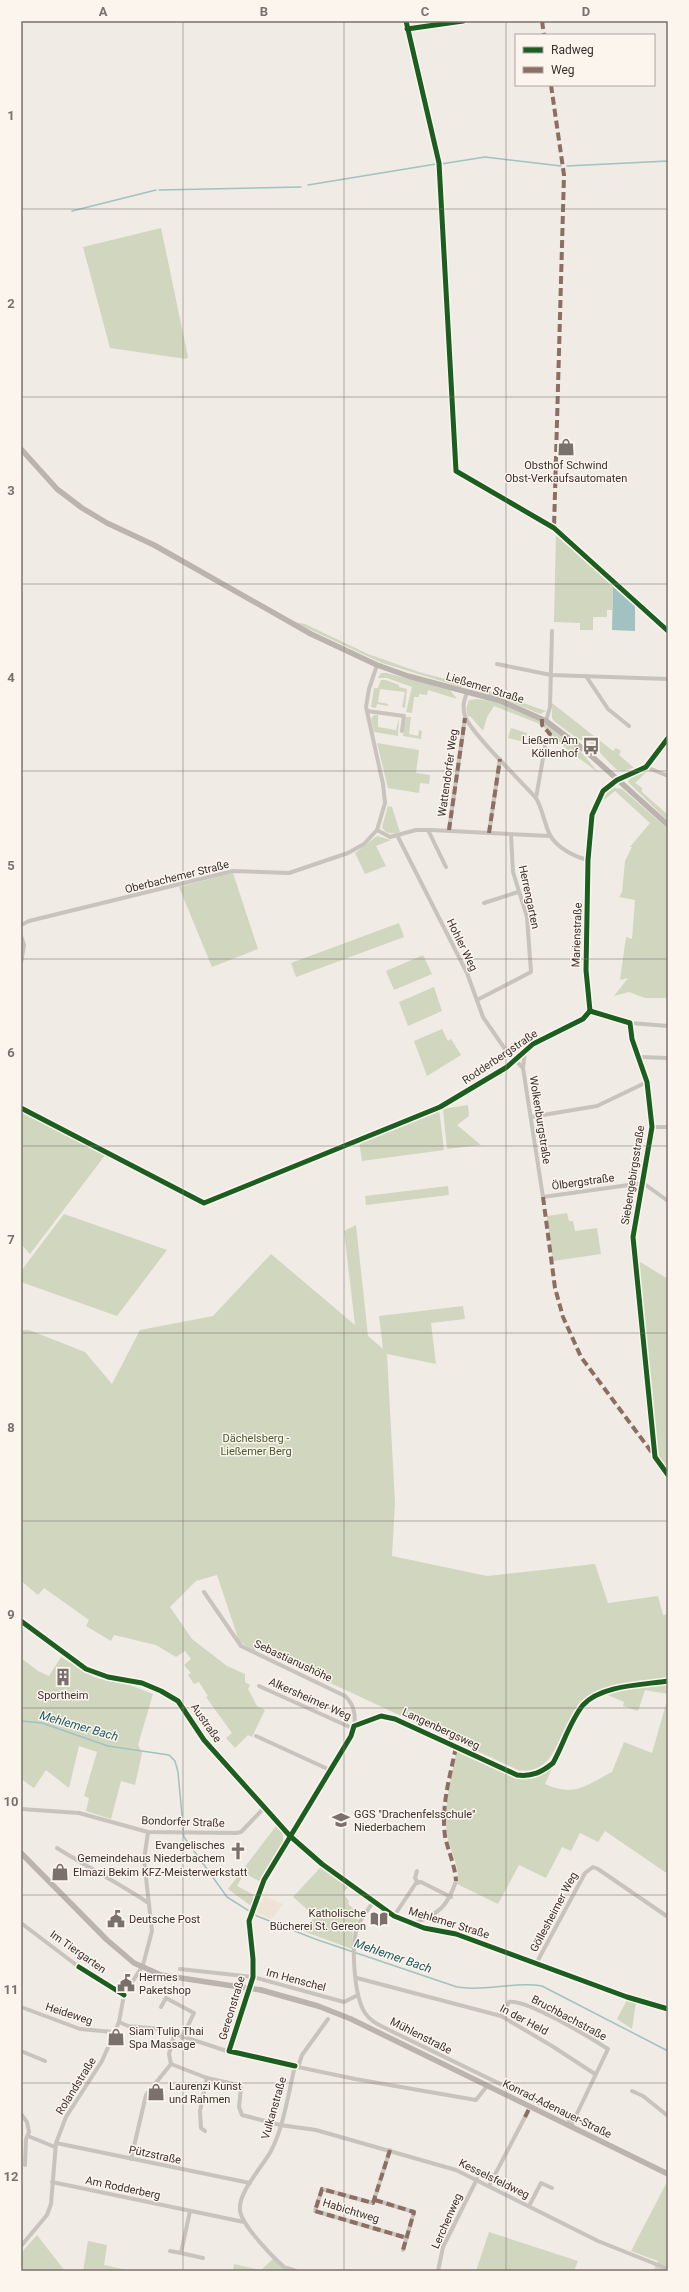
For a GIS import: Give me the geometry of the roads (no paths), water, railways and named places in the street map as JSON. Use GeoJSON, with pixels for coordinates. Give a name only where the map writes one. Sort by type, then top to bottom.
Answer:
{"type":"FeatureCollection","features":[{"type":"Feature","properties":{"kind":"street","name":"Ließemer Straße"},"geometry":{"type":"LineString","coordinates":[[21,450],[57,489],[82,508],[107,523],[160,548],[290,623],[377,665],[501,701],[546,721],[587,752],[668,825]]}},
{"type":"Feature","properties":{"kind":"street"},"geometry":{"type":"LineString","coordinates":[[546,721],[550,708],[552,630]]}},
{"type":"Feature","properties":{"kind":"street"},"geometry":{"type":"LineString","coordinates":[[497,664],[551,675],[668,679]]}},
{"type":"Feature","properties":{"kind":"street","name":"Oberbachemer Straße"},"geometry":{"type":"LineString","coordinates":[[21,926],[28,922],[233,871],[289,873],[355,850],[377,830],[384,810],[385,796],[367,711],[369,689],[377,665]]}},
{"type":"Feature","properties":{"kind":"street"},"geometry":{"type":"LineString","coordinates":[[586,676],[608,709],[629,726]]}},
{"type":"Feature","properties":{"kind":"street"},"geometry":{"type":"LineString","coordinates":[[467,692],[463,704],[465,718],[471,728],[536,798],[541,806],[550,836],[559,846],[588,860]]}},
{"type":"Feature","properties":{"kind":"street"},"geometry":{"type":"LineString","coordinates":[[367,711],[404,716],[402,730]]}},
{"type":"Feature","properties":{"kind":"street","name":"Wattendorfer Weg"},"geometry":{"type":"LineString","coordinates":[[449,830],[465,718]]}},
{"type":"Feature","properties":{"kind":"street"},"geometry":{"type":"LineString","coordinates":[[668,738],[646,767],[668,776]]}},
{"type":"Feature","properties":{"kind":"street"},"geometry":{"type":"LineString","coordinates":[[536,798],[546,741]]}},
{"type":"Feature","properties":{"kind":"street"},"geometry":{"type":"LineString","coordinates":[[489,833],[500,759]]}},
{"type":"Feature","properties":{"kind":"street","name":"Marienstraße"},"geometry":{"type":"LineString","coordinates":[[590,1011],[586,970],[588,860],[592,815],[603,792],[617,780],[646,767]]}},
{"type":"Feature","properties":{"kind":"street"},"geometry":{"type":"LineString","coordinates":[[377,830],[390,837],[428,830],[550,836]]}},
{"type":"Feature","properties":{"kind":"street"},"geometry":{"type":"LineString","coordinates":[[428,830],[446,867]]}},
{"type":"Feature","properties":{"kind":"street","name":"Hohler Weg"},"geometry":{"type":"LineString","coordinates":[[397,835],[451,941],[483,1017],[513,1061]]}},
{"type":"Feature","properties":{"kind":"street","name":"Herrengarten"},"geometry":{"type":"LineString","coordinates":[[477,1000],[531,972],[527,917],[513,872],[511,835]]}},
{"type":"Feature","properties":{"kind":"street"},"geometry":{"type":"LineString","coordinates":[[484,903],[518,892]]}},
{"type":"Feature","properties":{"kind":"street"},"geometry":{"type":"LineString","coordinates":[[21,936],[24,945],[21,963]]}},
{"type":"Feature","properties":{"kind":"street"},"geometry":{"type":"LineString","coordinates":[[590,1011],[630,1023],[668,1026]]}},
{"type":"Feature","properties":{"kind":"street","name":"Rodderbergstraße"},"geometry":{"type":"LineString","coordinates":[[440,1107],[507,1067],[533,1044],[583,1019],[590,1011]]}},
{"type":"Feature","properties":{"kind":"street","name":"Siebengebirgsstraße"},"geometry":{"type":"LineString","coordinates":[[630,1023],[632,1039],[640,1057],[647,1082],[652,1127],[633,1237]]}},
{"type":"Feature","properties":{"kind":"street","name":"Wolkenburgstraße"},"geometry":{"type":"LineString","coordinates":[[525,1051],[523,1068],[543,1197]]}},
{"type":"Feature","properties":{"kind":"street"},"geometry":{"type":"LineString","coordinates":[[640,1057],[668,1058]]}},
{"type":"Feature","properties":{"kind":"street","name":"Wolkenburgstraße"},"geometry":{"type":"LineString","coordinates":[[513,1061],[523,1068]]}},
{"type":"Feature","properties":{"kind":"street"},"geometry":{"type":"LineString","coordinates":[[531,1117],[597,1106],[647,1082]]}},
{"type":"Feature","properties":{"kind":"street"},"geometry":{"type":"LineString","coordinates":[[652,1127],[668,1127]]}},
{"type":"Feature","properties":{"kind":"street"},"geometry":{"type":"LineString","coordinates":[[643,1183],[668,1201]]}},
{"type":"Feature","properties":{"kind":"street","name":"Ölbergstraße"},"geometry":{"type":"LineString","coordinates":[[543,1197],[643,1183]]}},
{"type":"Feature","properties":{"kind":"street","name":"Sebastianushöhe"},"geometry":{"type":"LineString","coordinates":[[204,1592],[241,1646],[345,1696],[353,1706],[354,1728]]}},
{"type":"Feature","properties":{"kind":"street","name":"Austraße"},"geometry":{"type":"LineString","coordinates":[[21,1621],[86,1669],[108,1677],[142,1683],[161,1691],[178,1701],[204,1740],[290,1836]]}},
{"type":"Feature","properties":{"kind":"street","name":"Alkersheimer Weg"},"geometry":{"type":"LineString","coordinates":[[259,1686],[354,1728]]}},
{"type":"Feature","properties":{"kind":"street","name":"Langenbergsweg"},"geometry":{"type":"LineString","coordinates":[[354,1728],[376,1717],[391,1718],[517,1774],[526,1776],[545,1770],[553,1763],[572,1726]]}},
{"type":"Feature","properties":{"kind":"street"},"geometry":{"type":"LineString","coordinates":[[290,1836],[354,1728]]}},
{"type":"Feature","properties":{"kind":"street"},"geometry":{"type":"LineString","coordinates":[[256,1736],[330,1770]]}},
{"type":"Feature","properties":{"kind":"street","name":"Bondorfer Straße"},"geometry":{"type":"LineString","coordinates":[[21,1809],[79,1813],[148,1832],[236,1833],[241,1832],[264,1808]]}},
{"type":"Feature","properties":{"kind":"street"},"geometry":{"type":"LineString","coordinates":[[119,2022],[124,1995],[142,1968],[152,1931],[147,1902],[144,1860],[148,1832]]}},
{"type":"Feature","properties":{"kind":"street","name":"Mehlemer Straße"},"geometry":{"type":"LineString","coordinates":[[290,1836],[322,1864],[394,1916],[413,1924],[456,1934],[537,1962],[627,1997],[668,2009]]}},
{"type":"Feature","properties":{"kind":"street","name":"Gereonstraße"},"geometry":{"type":"LineString","coordinates":[[229,2051],[253,1977],[253,1959],[248,1932],[252,1909],[264,1880],[290,1836]]}},
{"type":"Feature","properties":{"kind":"street"},"geometry":{"type":"LineString","coordinates":[[57,1848],[99,1874],[110,1878],[147,1902]]}},
{"type":"Feature","properties":{"kind":"street"},"geometry":{"type":"LineString","coordinates":[[21,1854],[106,1940],[142,1968],[168,1976],[260,1990],[318,2006],[345,2017],[487,2086]]}},
{"type":"Feature","properties":{"kind":"street","name":"Göllesheimer Weg"},"geometry":{"type":"LineString","coordinates":[[537,1962],[585,1873],[593,1867],[668,1917]]}},
{"type":"Feature","properties":{"kind":"street"},"geometry":{"type":"LineString","coordinates":[[417,1872],[415,1878],[418,1883],[451,1897]]}},
{"type":"Feature","properties":{"kind":"street"},"geometry":{"type":"LineString","coordinates":[[413,1924],[444,1907],[451,1897],[456,1881]]}},
{"type":"Feature","properties":{"kind":"street"},"geometry":{"type":"LineString","coordinates":[[394,1916],[416,1883],[418,1883]]}},
{"type":"Feature","properties":{"kind":"street","name":"Mühlenstraße"},"geometry":{"type":"LineString","coordinates":[[373,1902],[357,1928],[354,1949],[358,1995],[365,2013],[372,2020],[568,2117],[571,2126]]}},
{"type":"Feature","properties":{"kind":"street","name":"Im Tiergarten"},"geometry":{"type":"LineString","coordinates":[[21,1923],[80,1967]]}},
{"type":"Feature","properties":{"kind":"street","name":"Im Henschel"},"geometry":{"type":"LineString","coordinates":[[180,1969],[253,1977],[344,2002],[358,1995]]}},
{"type":"Feature","properties":{"kind":"street","name":"In der Held"},"geometry":{"type":"LineString","coordinates":[[357,1978],[501,2016],[559,2050],[595,2074]]}},
{"type":"Feature","properties":{"kind":"street"},"geometry":{"type":"LineString","coordinates":[[161,2007],[166,1998],[194,2014],[182,2038]]}},
{"type":"Feature","properties":{"kind":"street","name":"Bruchbachstraße"},"geometry":{"type":"LineString","coordinates":[[501,2016],[509,2002],[514,2002],[531,2007],[596,2041],[608,2049],[595,2074]]}},
{"type":"Feature","properties":{"kind":"street","name":"Heideweg"},"geometry":{"type":"LineString","coordinates":[[21,2008],[80,2029],[113,2032]]}},
{"type":"Feature","properties":{"kind":"street"},"geometry":{"type":"LineString","coordinates":[[297,2067],[302,2055],[328,2019]]}},
{"type":"Feature","properties":{"kind":"street","name":"Rolandstraße"},"geometry":{"type":"LineString","coordinates":[[21,2246],[47,2215],[52,2204],[52,2182],[56,2145],[69,2113],[102,2061],[113,2032],[119,2022]]}},
{"type":"Feature","properties":{"kind":"street","name":"Konrad-Adenauer-Straße"},"geometry":{"type":"LineString","coordinates":[[119,2022],[128,2026],[160,2029],[182,2038],[229,2051],[355,2079],[476,2100],[487,2086],[668,2174]]}},
{"type":"Feature","properties":{"kind":"street"},"geometry":{"type":"LineString","coordinates":[[171,2064],[169,2054],[174,2035]]}},
{"type":"Feature","properties":{"kind":"street"},"geometry":{"type":"LineString","coordinates":[[21,2051],[45,2061]]}},
{"type":"Feature","properties":{"kind":"street"},"geometry":{"type":"LineString","coordinates":[[171,2064],[208,2078],[200,2111],[201,2128],[205,2131]]}},
{"type":"Feature","properties":{"kind":"street"},"geometry":{"type":"LineString","coordinates":[[131,2159],[146,2095],[171,2064]]}},
{"type":"Feature","properties":{"kind":"street","name":"Vulkanstraße"},"geometry":{"type":"LineString","coordinates":[[244,2222],[239,2207],[250,2183],[271,2150],[297,2067]]}},
{"type":"Feature","properties":{"kind":"street"},"geometry":{"type":"LineString","coordinates":[[571,2126],[595,2074]]}},
{"type":"Feature","properties":{"kind":"street","name":"Kesselsfeldweg"},"geometry":{"type":"LineString","coordinates":[[208,2078],[241,2088],[239,2111],[242,2114],[280,2125],[316,2130],[456,2170],[477,2179],[619,2251],[668,2269]]}},
{"type":"Feature","properties":{"kind":"street"},"geometry":{"type":"LineString","coordinates":[[632,2091],[643,2096],[668,2116]]}},
{"type":"Feature","properties":{"kind":"street"},"geometry":{"type":"LineString","coordinates":[[21,2114],[27,2122],[28,2136],[26,2140],[25,2165]]}},
{"type":"Feature","properties":{"kind":"street"},"geometry":{"type":"LineString","coordinates":[[489,2186],[525,2117]]}},
{"type":"Feature","properties":{"kind":"street","name":"Pützstraße"},"geometry":{"type":"LineString","coordinates":[[28,2136],[56,2145],[250,2183]]}},
{"type":"Feature","properties":{"kind":"street"},"geometry":{"type":"LineString","coordinates":[[390,2150],[374,2201],[414,2212],[403,2250]]}},
{"type":"Feature","properties":{"kind":"street","name":"Lerchenweg"},"geometry":{"type":"LineString","coordinates":[[438,2271],[443,2247],[477,2179]]}},
{"type":"Feature","properties":{"kind":"street","name":"Am Rodderberg"},"geometry":{"type":"LineString","coordinates":[[52,2182],[244,2222]]}},
{"type":"Feature","properties":{"kind":"street"},"geometry":{"type":"LineString","coordinates":[[529,2206],[541,2183],[552,2188]]}},
{"type":"Feature","properties":{"kind":"street","name":"Habichtweg"},"geometry":{"type":"LineString","coordinates":[[374,2201],[322,2189],[315,2211],[407,2238]]}},
{"type":"Feature","properties":{"kind":"street"},"geometry":{"type":"LineString","coordinates":[[181,2253],[190,2211]]}},
{"type":"Feature","properties":{"kind":"street"},"geometry":{"type":"LineString","coordinates":[[244,2222],[288,2271]]}},
{"type":"Feature","properties":{"kind":"street"},"geometry":{"type":"LineString","coordinates":[[170,2251],[203,2258]]}},
{"type":"Feature","properties":{"kind":"street"},"geometry":{"type":"LineString","coordinates":[[285,2268],[296,2271]]}},
{"type":"Feature","properties":{"kind":"water"},"geometry":{"type":"Polygon","coordinates":[[[613,585],[635,604],[635,631],[612,630],[613,585]]]}},
{"type":"Feature","properties":{"kind":"waterway"},"geometry":{"type":"LineString","coordinates":[[441,164],[485,157],[561,166]]}},
{"type":"Feature","properties":{"kind":"waterway"},"geometry":{"type":"LineString","coordinates":[[567,166],[668,161]]}},
{"type":"Feature","properties":{"kind":"waterway"},"geometry":{"type":"LineString","coordinates":[[308,185],[436,164]]}},
{"type":"Feature","properties":{"kind":"waterway"},"geometry":{"type":"LineString","coordinates":[[159,190],[301,187]]}},
{"type":"Feature","properties":{"kind":"waterway"},"geometry":{"type":"LineString","coordinates":[[72,211],[156,190]]}},
{"type":"Feature","properties":{"kind":"waterway","name":"Mehlemer Bach"},"geometry":{"type":"LineString","coordinates":[[21,1721],[42,1723],[108,1746],[169,1755],[175,1761],[178,1772],[184,1837],[227,1897],[257,1916],[315,1939],[457,1987],[478,1988],[521,1985],[542,1986],[668,2051]]}},
{"type":"Feature","properties":{"kind":"place","name":"Obsthof Schwind Obst-Verkaufsautomaten"},"geometry":{"type":"Point","coordinates":[566,447]}},
{"type":"Feature","properties":{"kind":"place","name":"Ließem Am Köllenhof"},"geometry":{"type":"Point","coordinates":[591,746]}},
{"type":"Feature","properties":{"kind":"place","name":"Sportheim"},"geometry":{"type":"Point","coordinates":[63,1677]}},
{"type":"Feature","properties":{"kind":"place","name":"GGS \"Drachenfelsschule\" Niederbachem"},"geometry":{"type":"Point","coordinates":[341,1820]}},
{"type":"Feature","properties":{"kind":"place","name":"Evangelisches Gemeindehaus Niederbachem"},"geometry":{"type":"Point","coordinates":[238,1851]}},
{"type":"Feature","properties":{"kind":"place","name":"Elmazi Bekim KFZ-Meisterwerkstatt"},"geometry":{"type":"Point","coordinates":[60,1872]}},
{"type":"Feature","properties":{"kind":"place","name":"Deutsche Post"},"geometry":{"type":"Point","coordinates":[116,1919]}},
{"type":"Feature","properties":{"kind":"place","name":"Katholische Bücherei St. Gereon"},"geometry":{"type":"Point","coordinates":[379,1919]}},
{"type":"Feature","properties":{"kind":"place","name":"Hermes Paketshop"},"geometry":{"type":"Point","coordinates":[126,1983]}},
{"type":"Feature","properties":{"kind":"place","name":"Siam Tulip Thai Spa Massage"},"geometry":{"type":"Point","coordinates":[116,2037]}},
{"type":"Feature","properties":{"kind":"place","name":"Laurenzi Kunst und Rahmen"},"geometry":{"type":"Point","coordinates":[156,2092]}},
{"type":"Feature","properties":{"kind":"park label","name":"Dächelsberg - Ließemer Berg"},"geometry":{"type":"Point","coordinates":[256,1444]}}]}
